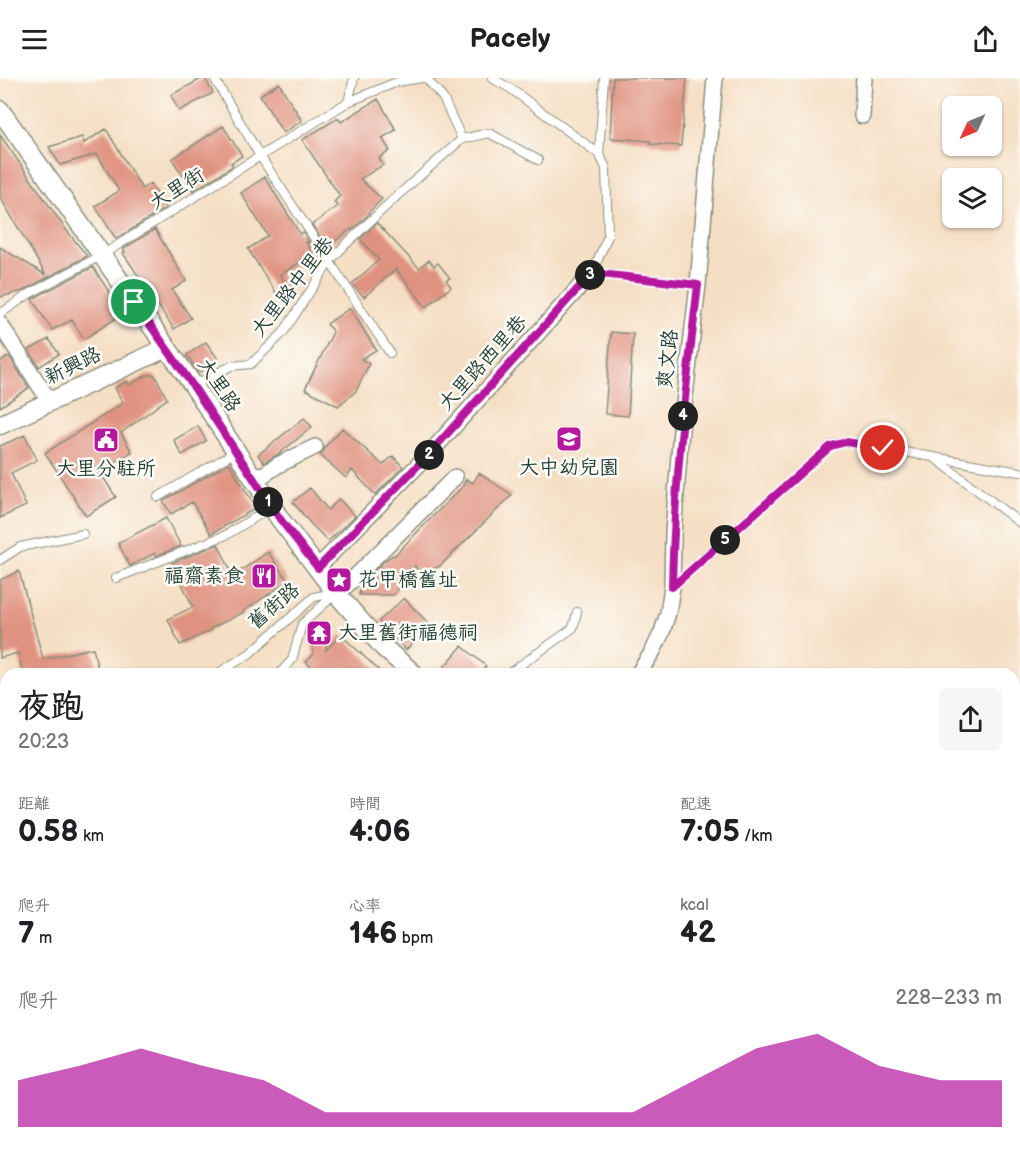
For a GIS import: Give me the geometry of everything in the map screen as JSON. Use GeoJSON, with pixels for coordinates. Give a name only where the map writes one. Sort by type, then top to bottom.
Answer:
{"type":"FeatureCollection","features":[{"type":"Feature","properties":{"kind":"street","name":"爽文路"},"geometry":{"type":"LineString","coordinates":[[642,668],[662,632],[672,587],[673,533],[681,430],[698,285],[715,78]]}},
{"type":"Feature","properties":{"kind":"street"},"geometry":{"type":"LineString","coordinates":[[862,116],[864,78]]}},
{"type":"Feature","properties":{"kind":"street","name":"大里路"},"geometry":{"type":"LineString","coordinates":[[0,110],[193,386],[280,519],[336,593],[384,648],[407,668]]}},
{"type":"Feature","properties":{"kind":"street","name":"大里路西里巷"},"geometry":{"type":"LineString","coordinates":[[318,568],[429,454],[592,273]]}},
{"type":"Feature","properties":{"kind":"street"},"geometry":{"type":"LineString","coordinates":[[0,324],[50,402]]}},
{"type":"Feature","properties":{"kind":"street","name":"新興路"},"geometry":{"type":"LineString","coordinates":[[0,425],[166,348]]}},
{"type":"Feature","properties":{"kind":"street"},"geometry":{"type":"LineString","coordinates":[[250,474],[263,475],[315,447]]}},
{"type":"Feature","properties":{"kind":"street"},"geometry":{"type":"LineString","coordinates":[[336,593],[345,587],[455,477]]}},
{"type":"Feature","properties":{"kind":"lane"},"geometry":{"type":"LineString","coordinates":[[214,78],[260,156],[390,353]]}},
{"type":"Feature","properties":{"kind":"lane"},"geometry":{"type":"LineString","coordinates":[[348,102],[354,78]]}},
{"type":"Feature","properties":{"kind":"lane"},"geometry":{"type":"LineString","coordinates":[[424,78],[443,98],[462,140]]}},
{"type":"Feature","properties":{"kind":"lane","name":"大里街"},"geometry":{"type":"LineString","coordinates":[[0,314],[29,294],[102,255],[348,102],[397,82],[424,78]]}},
{"type":"Feature","properties":{"kind":"lane"},"geometry":{"type":"LineString","coordinates":[[492,78],[511,89],[599,154]]}},
{"type":"Feature","properties":{"kind":"lane","name":"大里路西里巷"},"geometry":{"type":"LineString","coordinates":[[592,273],[608,236],[606,168],[599,154],[604,78]]}},
{"type":"Feature","properties":{"kind":"lane","name":"大里路中里巷"},"geometry":{"type":"LineString","coordinates":[[193,386],[231,366],[251,364],[284,333],[330,261],[397,196],[462,140],[489,133],[538,160]]}},
{"type":"Feature","properties":{"kind":"lane"},"geometry":{"type":"LineString","coordinates":[[592,273],[698,285]]}},
{"type":"Feature","properties":{"kind":"lane"},"geometry":{"type":"LineString","coordinates":[[672,587],[831,446],[846,442],[1020,471]]}},
{"type":"Feature","properties":{"kind":"lane"},"geometry":{"type":"LineString","coordinates":[[158,497],[235,452]]}},
{"type":"Feature","properties":{"kind":"lane"},"geometry":{"type":"LineString","coordinates":[[933,456],[1020,523]]}},
{"type":"Feature","properties":{"kind":"lane"},"geometry":{"type":"LineString","coordinates":[[116,578],[226,535],[272,507]]}},
{"type":"Feature","properties":{"kind":"lane"},"geometry":{"type":"LineString","coordinates":[[0,560],[20,547],[83,534]]}},
{"type":"Feature","properties":{"kind":"lane","name":"舊街路"},"geometry":{"type":"LineString","coordinates":[[227,668],[249,654],[314,597],[336,593]]}},
{"type":"Feature","properties":{"kind":"lane","name":"舊街路"},"geometry":{"type":"LineString","coordinates":[[285,668],[292,660],[302,624],[336,593]]}},
{"type":"Feature","properties":{"kind":"lane"},"geometry":{"type":"LineString","coordinates":[[516,668],[573,628],[577,612]]}},
{"type":"Feature","properties":{"kind":"building"},"geometry":{"type":"Polygon","coordinates":[[[203,78],[213,93],[179,111],[171,95],[203,78]]]}},
{"type":"Feature","properties":{"kind":"building"},"geometry":{"type":"Polygon","coordinates":[[[613,78],[687,78],[681,146],[610,138],[613,78]]]}},
{"type":"Feature","properties":{"kind":"building"},"geometry":{"type":"Polygon","coordinates":[[[279,83],[302,121],[283,133],[260,95],[279,83]]]}},
{"type":"Feature","properties":{"kind":"building"},"geometry":{"type":"Polygon","coordinates":[[[378,99],[396,130],[382,138],[390,151],[379,158],[383,165],[360,179],[382,199],[352,230],[335,241],[323,241],[312,225],[338,206],[334,202],[340,196],[302,140],[338,118],[341,122],[378,99]]]}},
{"type":"Feature","properties":{"kind":"building"},"geometry":{"type":"Polygon","coordinates":[[[223,126],[242,156],[231,163],[233,166],[193,191],[172,159],[223,126]]]}},
{"type":"Feature","properties":{"kind":"building"},"geometry":{"type":"Polygon","coordinates":[[[106,129],[142,189],[150,183],[166,208],[116,239],[95,206],[119,191],[97,154],[60,165],[49,147],[82,137],[84,143],[106,129]]]}},
{"type":"Feature","properties":{"kind":"building"},"geometry":{"type":"Polygon","coordinates":[[[0,135],[87,256],[23,291],[0,297],[0,247],[46,275],[0,197],[0,135]]]}},
{"type":"Feature","properties":{"kind":"building"},"geometry":{"type":"Polygon","coordinates":[[[265,177],[300,234],[303,232],[313,254],[280,275],[289,288],[278,296],[248,249],[268,236],[241,193],[265,177]]]}},
{"type":"Feature","properties":{"kind":"building"},"geometry":{"type":"Polygon","coordinates":[[[377,223],[419,268],[429,260],[434,266],[438,263],[450,278],[446,280],[451,287],[426,307],[396,269],[364,297],[352,284],[379,260],[360,239],[377,223]]]}},
{"type":"Feature","properties":{"kind":"building"},"geometry":{"type":"Polygon","coordinates":[[[155,229],[186,281],[172,290],[191,318],[174,329],[123,253],[125,252],[123,249],[155,229]]]}},
{"type":"Feature","properties":{"kind":"building"},"geometry":{"type":"Polygon","coordinates":[[[93,267],[123,314],[84,339],[72,320],[52,330],[32,299],[93,267]]]}},
{"type":"Feature","properties":{"kind":"building"},"geometry":{"type":"Polygon","coordinates":[[[350,308],[376,350],[361,359],[369,364],[356,391],[338,406],[305,389],[333,332],[327,324],[350,308]]]}},
{"type":"Feature","properties":{"kind":"building"},"geometry":{"type":"Polygon","coordinates":[[[611,332],[633,334],[628,416],[605,414],[611,332]]]}},
{"type":"Feature","properties":{"kind":"building"},"geometry":{"type":"Polygon","coordinates":[[[49,339],[59,354],[39,367],[29,350],[49,339]]]}},
{"type":"Feature","properties":{"kind":"building"},"geometry":{"type":"Polygon","coordinates":[[[206,342],[218,359],[199,373],[187,355],[206,342]]]}},
{"type":"Feature","properties":{"kind":"building"},"geometry":{"type":"Polygon","coordinates":[[[9,356],[29,388],[0,407],[0,362],[9,356]]]}},
{"type":"Feature","properties":{"kind":"building"},"geometry":{"type":"Polygon","coordinates":[[[147,375],[156,377],[167,399],[121,433],[132,452],[99,471],[116,497],[86,516],[45,453],[123,403],[115,388],[127,381],[129,385],[147,375]]]}},
{"type":"Feature","properties":{"kind":"building"},"geometry":{"type":"Polygon","coordinates":[[[304,418],[312,427],[264,463],[258,455],[304,418]]]}},
{"type":"Feature","properties":{"kind":"building"},"geometry":{"type":"Polygon","coordinates":[[[198,426],[206,441],[182,455],[174,440],[198,426]]]}},
{"type":"Feature","properties":{"kind":"building"},"geometry":{"type":"Polygon","coordinates":[[[342,428],[383,465],[393,456],[403,467],[375,495],[352,470],[346,478],[320,455],[342,428]]]}},
{"type":"Feature","properties":{"kind":"building"},"geometry":{"type":"Polygon","coordinates":[[[25,435],[37,460],[11,473],[26,506],[0,518],[0,446],[25,435]]]}},
{"type":"Feature","properties":{"kind":"building"},"geometry":{"type":"Polygon","coordinates":[[[229,463],[256,508],[211,534],[192,502],[171,514],[163,501],[229,463]]]}},
{"type":"Feature","properties":{"kind":"building"},"geometry":{"type":"Polygon","coordinates":[[[479,473],[512,495],[440,566],[422,574],[415,566],[393,595],[359,595],[362,584],[383,562],[394,556],[463,486],[466,479],[473,483],[479,473]]]}},
{"type":"Feature","properties":{"kind":"building"},"geometry":{"type":"Polygon","coordinates":[[[310,488],[328,510],[339,499],[355,516],[328,541],[293,502],[310,488]]]}},
{"type":"Feature","properties":{"kind":"building"},"geometry":{"type":"Polygon","coordinates":[[[166,518],[181,546],[156,556],[155,553],[130,566],[118,543],[166,518]]]}},
{"type":"Feature","properties":{"kind":"building"},"geometry":{"type":"Polygon","coordinates":[[[218,544],[233,576],[268,552],[288,581],[244,612],[180,645],[168,619],[193,607],[172,563],[218,544]]]}},
{"type":"Feature","properties":{"kind":"building"},"geometry":{"type":"Polygon","coordinates":[[[19,571],[43,659],[93,648],[98,668],[22,668],[18,653],[0,658],[0,580],[19,571]]]}},
{"type":"Feature","properties":{"kind":"building"},"geometry":{"type":"Polygon","coordinates":[[[404,598],[431,626],[406,650],[379,621],[404,598]]]}},
{"type":"Feature","properties":{"kind":"building"},"geometry":{"type":"Polygon","coordinates":[[[328,624],[326,650],[341,635],[377,668],[312,668],[306,662],[313,655],[311,627],[328,624]]]}},
{"type":"Feature","properties":{"kind":"building"},"geometry":{"type":"Polygon","coordinates":[[[462,646],[486,666],[484,668],[443,668],[462,646]]]}},
{"type":"Feature","properties":{"kind":"place","name":"大中幼兒園"},"geometry":{"type":"Point","coordinates":[569,439]}},
{"type":"Feature","properties":{"kind":"place","name":"大里分駐所"},"geometry":{"type":"Point","coordinates":[106,440]}},
{"type":"Feature","properties":{"kind":"place","name":"福齋素食"},"geometry":{"type":"Point","coordinates":[264,576]}},
{"type":"Feature","properties":{"kind":"place","name":"花甲橋舊址"},"geometry":{"type":"Point","coordinates":[339,580]}},
{"type":"Feature","properties":{"kind":"place","name":"大里舊街福德祠"},"geometry":{"type":"Point","coordinates":[319,633]}},
{"type":"Feature","properties":{"kind":"route"},"geometry":{"type":"LineString","coordinates":[[134,302],[193,386],[280,519],[318,568],[429,454],[592,273],[698,285],[681,430],[673,533],[672,587],[831,446],[846,442],[883,448]]}}]}
